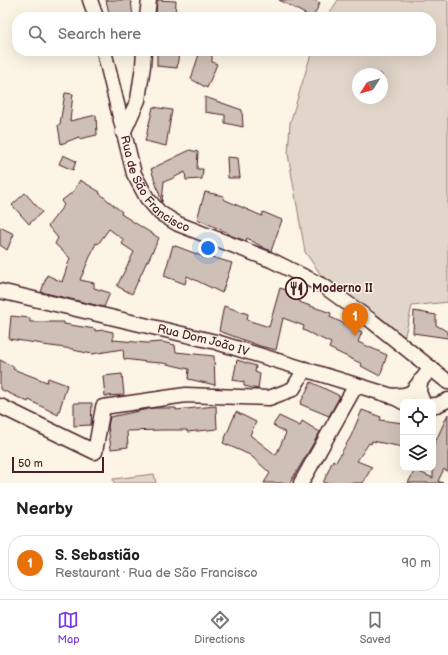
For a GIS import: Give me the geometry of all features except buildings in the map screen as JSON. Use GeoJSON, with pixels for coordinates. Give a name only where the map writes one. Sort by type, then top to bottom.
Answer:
{"type":"FeatureCollection","features":[{"type":"Feature","properties":{"kind":"street"},"geometry":{"type":"LineString","coordinates":[[90,0],[94,12]]}},
{"type":"Feature","properties":{"kind":"street"},"geometry":{"type":"LineString","coordinates":[[148,12],[149,0]]}},
{"type":"Feature","properties":{"kind":"street","name":"Rua de São Francisco"},"geometry":{"type":"LineString","coordinates":[[105,56],[134,174],[147,198],[160,213],[178,224],[271,260],[325,287],[373,322],[448,382]]}},
{"type":"Feature","properties":{"kind":"street"},"geometry":{"type":"LineString","coordinates":[[123,133],[138,100],[143,56]]}},
{"type":"Feature","properties":{"kind":"street","name":"Rua Dom João IV"},"geometry":{"type":"LineString","coordinates":[[0,291],[216,342],[398,399]]}},
{"type":"Feature","properties":{"kind":"street"},"geometry":{"type":"LineString","coordinates":[[398,399],[411,393],[431,368]]}},
{"type":"Feature","properties":{"kind":"street"},"geometry":{"type":"LineString","coordinates":[[0,406],[95,452],[103,408],[186,396],[269,398],[292,389],[305,369]]}},
{"type":"Feature","properties":{"kind":"street"},"geometry":{"type":"LineString","coordinates":[[420,381],[419,392],[422,399]]}},
{"type":"Feature","properties":{"kind":"street"},"geometry":{"type":"LineString","coordinates":[[301,483],[356,385]]}},
{"type":"Feature","properties":{"kind":"street"},"geometry":{"type":"LineString","coordinates":[[436,405],[448,400]]}},
{"type":"Feature","properties":{"kind":"shaded area"},"geometry":{"type":"Polygon","coordinates":[[[338,0],[448,0],[448,302],[412,306],[404,339],[321,275],[305,252],[288,154],[290,123],[310,56],[436,56],[436,12],[330,12],[338,0]]]}},
{"type":"Feature","properties":{"kind":"shaded area"},"geometry":{"type":"Polygon","coordinates":[[[154,474],[156,483],[114,483],[113,479],[154,474]]]}},
{"type":"Feature","properties":{"kind":"place","name":"Moderno II"},"geometry":{"type":"Point","coordinates":[296,288]}},
{"type":"Feature","properties":{"kind":"place","name":"S. Sebastião"},"geometry":{"type":"Point","coordinates":[355,336]}}]}
